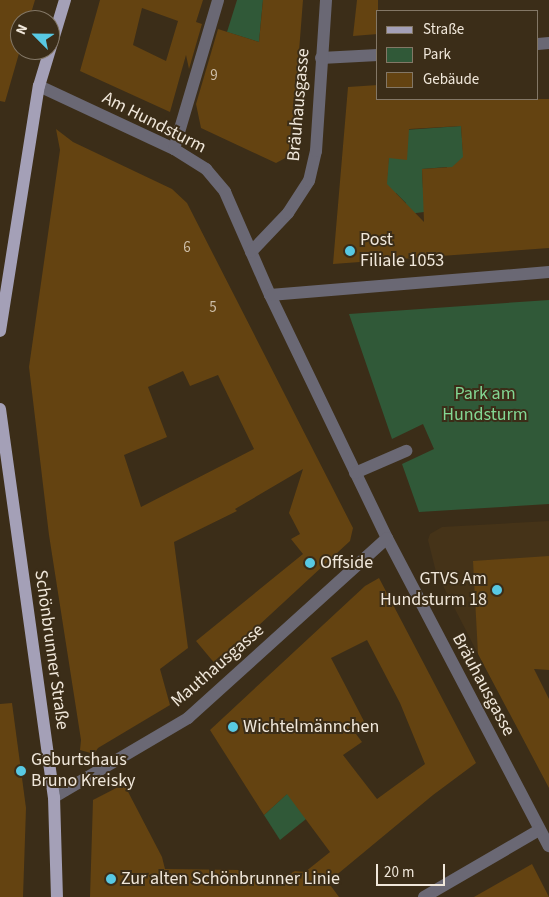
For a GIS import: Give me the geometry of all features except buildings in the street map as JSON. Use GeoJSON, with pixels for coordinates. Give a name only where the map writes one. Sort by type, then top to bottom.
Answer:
{"type":"FeatureCollection","features":[{"type":"Feature","properties":{"kind":"main road"},"geometry":{"type":"LineString","coordinates":[[0,330],[39,86],[65,0]]}},
{"type":"Feature","properties":{"kind":"main road","name":"Schönbrunner Straße"},"geometry":{"type":"LineString","coordinates":[[0,409],[54,797],[57,897]]}},
{"type":"Feature","properties":{"kind":"street"},"geometry":{"type":"LineString","coordinates":[[174,149],[218,0]]}},
{"type":"Feature","properties":{"kind":"street","name":"Bräuhausgasse"},"geometry":{"type":"LineString","coordinates":[[251,252],[288,212],[309,181],[316,151],[326,0]]}},
{"type":"Feature","properties":{"kind":"street"},"geometry":{"type":"LineString","coordinates":[[321,58],[376,54]]}},
{"type":"Feature","properties":{"kind":"street","name":"Am Hundsturm"},"geometry":{"type":"LineString","coordinates":[[39,86],[174,149],[206,169],[225,192],[270,295],[386,538]]}},
{"type":"Feature","properties":{"kind":"street"},"geometry":{"type":"LineString","coordinates":[[270,295],[549,272]]}},
{"type":"Feature","properties":{"kind":"street"},"geometry":{"type":"LineString","coordinates":[[355,473],[406,451]]}},
{"type":"Feature","properties":{"kind":"street","name":"Bräuhausgasse"},"geometry":{"type":"LineString","coordinates":[[386,538],[549,846]]}},
{"type":"Feature","properties":{"kind":"street","name":"Mauthausgasse"},"geometry":{"type":"LineString","coordinates":[[54,797],[188,718],[386,538]]}},
{"type":"Feature","properties":{"kind":"street"},"geometry":{"type":"LineString","coordinates":[[424,897],[539,830]]}},
{"type":"Feature","properties":{"kind":"shaded area","name":"GTVS Am Hundsturm 18"},"geometry":{"type":"Polygon","coordinates":[[[549,521],[549,649],[478,654],[436,572],[428,540],[430,534],[442,527],[549,521]]]}},
{"type":"Feature","properties":{"kind":"green space"},"geometry":{"type":"Polygon","coordinates":[[[237,0],[263,0],[259,42],[227,32],[237,0]]]}},
{"type":"Feature","properties":{"kind":"green space"},"geometry":{"type":"Polygon","coordinates":[[[461,126],[466,190],[424,212],[400,215],[406,203],[396,193],[385,199],[391,131],[461,126]],[[447,167],[422,169],[423,189],[447,188],[447,167]]]}},
{"type":"Feature","properties":{"kind":"green space","name":"Park am Hundsturm"},"geometry":{"type":"Polygon","coordinates":[[[549,300],[549,504],[419,512],[402,464],[434,449],[423,424],[392,439],[349,314],[549,300]]]}},
{"type":"Feature","properties":{"kind":"green space"},"geometry":{"type":"Polygon","coordinates":[[[316,767],[337,794],[280,840],[264,815],[316,767]]]}},
{"type":"Feature","properties":{"kind":"place","name":"Post Filiale 1053"},"geometry":{"type":"Point","coordinates":[350,251]}},
{"type":"Feature","properties":{"kind":"place","name":"Offside"},"geometry":{"type":"Point","coordinates":[310,563]}},
{"type":"Feature","properties":{"kind":"place","name":"GTVS Am Hundsturm 18"},"geometry":{"type":"Point","coordinates":[497,590]}},
{"type":"Feature","properties":{"kind":"place","name":"Wichtelmännchen"},"geometry":{"type":"Point","coordinates":[233,727]}},
{"type":"Feature","properties":{"kind":"place","name":"Geburtshaus Bruno Kreisky"},"geometry":{"type":"Point","coordinates":[21,771]}},
{"type":"Feature","properties":{"kind":"place","name":"Zur alten Schönbrunner Linie"},"geometry":{"type":"Point","coordinates":[111,879]}}]}
